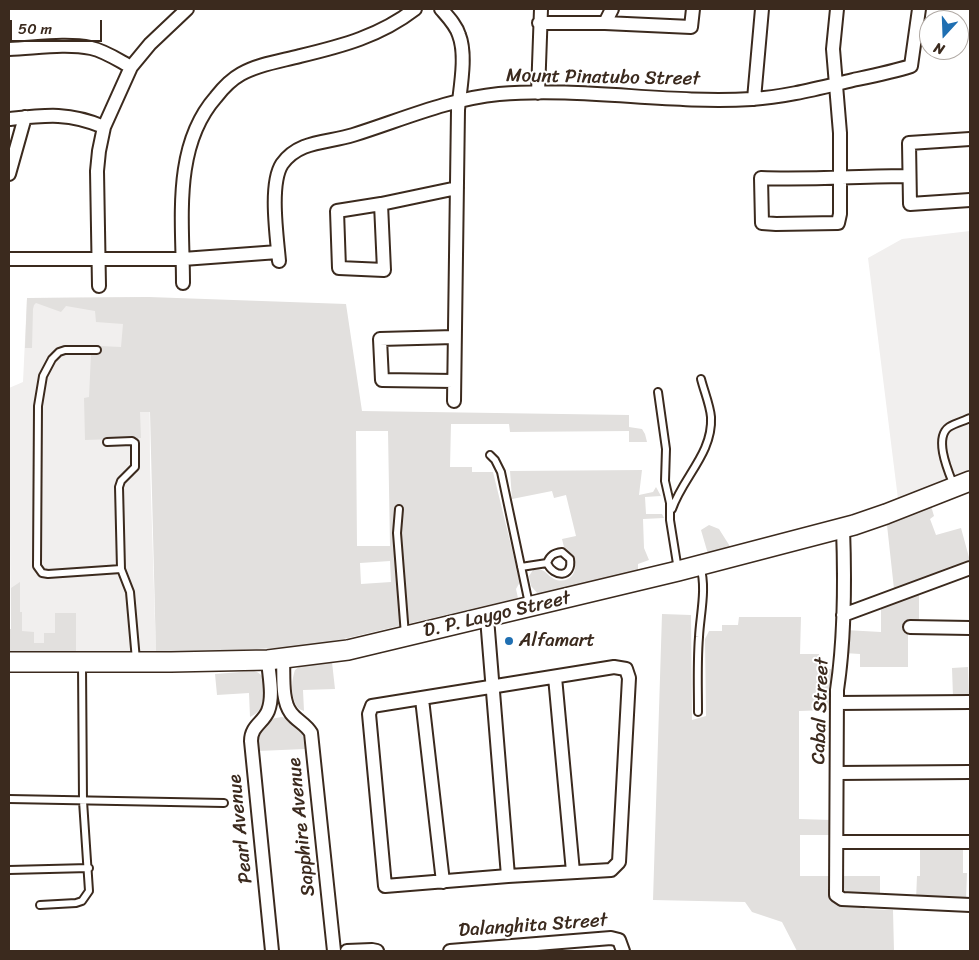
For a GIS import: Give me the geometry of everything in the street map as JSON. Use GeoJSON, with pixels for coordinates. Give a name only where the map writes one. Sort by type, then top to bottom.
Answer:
{"type":"FeatureCollection","features":[{"type":"Feature","properties":{"kind":"main road","name":"D. P. Laygo Street"},"geometry":{"type":"LineString","coordinates":[[9,662],[171,662],[275,659],[348,650],[678,571],[843,528],[877,518],[962,484]]}},
{"type":"Feature","properties":{"kind":"street"},"geometry":{"type":"LineString","coordinates":[[183,283],[182,196],[187,155],[203,114],[223,88],[242,74],[269,64],[334,48],[373,35],[414,9]]}},
{"type":"Feature","properties":{"kind":"street"},"geometry":{"type":"LineString","coordinates":[[441,9],[456,27],[460,37],[462,79],[459,101],[454,401]]}},
{"type":"Feature","properties":{"kind":"street"},"geometry":{"type":"LineString","coordinates":[[538,93],[541,9]]}},
{"type":"Feature","properties":{"kind":"street"},"geometry":{"type":"LineString","coordinates":[[605,23],[612,9]]}},
{"type":"Feature","properties":{"kind":"street"},"geometry":{"type":"LineString","coordinates":[[540,23],[605,23],[691,27],[693,9]]}},
{"type":"Feature","properties":{"kind":"street"},"geometry":{"type":"LineString","coordinates":[[754,99],[762,9]]}},
{"type":"Feature","properties":{"kind":"street"},"geometry":{"type":"LineString","coordinates":[[837,9],[833,49],[840,122],[840,177],[838,223],[762,223],[761,178],[840,177],[909,176]]}},
{"type":"Feature","properties":{"kind":"street","name":"Mount Pinatubo Street"},"geometry":{"type":"LineString","coordinates":[[183,259],[278,257],[275,192],[278,173],[294,151],[311,143],[345,137],[423,110],[499,94],[538,93],[718,100],[754,99],[780,96],[837,84],[911,66],[919,9]]}},
{"type":"Feature","properties":{"kind":"street"},"geometry":{"type":"LineString","coordinates":[[99,286],[97,171],[104,127],[131,66],[183,10]]}},
{"type":"Feature","properties":{"kind":"street"},"geometry":{"type":"LineString","coordinates":[[9,49],[74,46],[93,48],[131,66]]}},
{"type":"Feature","properties":{"kind":"street"},"geometry":{"type":"LineString","coordinates":[[9,119],[70,116],[85,119],[104,127]]}},
{"type":"Feature","properties":{"kind":"street"},"geometry":{"type":"LineString","coordinates":[[9,174],[25,117]]}},
{"type":"Feature","properties":{"kind":"street"},"geometry":{"type":"LineString","coordinates":[[970,139],[909,142],[910,204],[970,200]]}},
{"type":"Feature","properties":{"kind":"street"},"geometry":{"type":"LineString","coordinates":[[381,204],[384,270],[339,268],[337,211],[457,188]]}},
{"type":"Feature","properties":{"kind":"street"},"geometry":{"type":"LineString","coordinates":[[9,259],[183,259]]}},
{"type":"Feature","properties":{"kind":"street"},"geometry":{"type":"LineString","coordinates":[[454,337],[380,339],[382,380],[454,381]]}},
{"type":"Feature","properties":{"kind":"street","name":"Cabal Street"},"geometry":{"type":"LineString","coordinates":[[843,528],[843,615],[837,703],[836,895],[842,899],[970,905]]}},
{"type":"Feature","properties":{"kind":"street"},"geometry":{"type":"LineString","coordinates":[[843,615],[970,568]]}},
{"type":"Feature","properties":{"kind":"street"},"geometry":{"type":"LineString","coordinates":[[487,618],[508,876]]}},
{"type":"Feature","properties":{"kind":"street"},"geometry":{"type":"LineString","coordinates":[[910,627],[970,628]]}},
{"type":"Feature","properties":{"kind":"street"},"geometry":{"type":"LineString","coordinates":[[275,659],[285,695],[288,708],[269,709],[275,659]]}},
{"type":"Feature","properties":{"kind":"street"},"geometry":{"type":"LineString","coordinates":[[614,667],[626,669],[629,678],[619,862],[611,870],[385,886],[368,714],[372,706],[556,677],[614,667]]}},
{"type":"Feature","properties":{"kind":"street"},"geometry":{"type":"LineString","coordinates":[[556,677],[573,872]]}},
{"type":"Feature","properties":{"kind":"street"},"geometry":{"type":"LineString","coordinates":[[422,699],[443,882]]}},
{"type":"Feature","properties":{"kind":"street"},"geometry":{"type":"LineString","coordinates":[[837,703],[970,702]]}},
{"type":"Feature","properties":{"kind":"street","name":"Sapphire Avenue"},"geometry":{"type":"LineString","coordinates":[[288,708],[292,715],[304,724],[310,733],[334,951]]}},
{"type":"Feature","properties":{"kind":"street","name":"Pearl Avenue"},"geometry":{"type":"LineString","coordinates":[[269,709],[253,730],[251,741],[272,951]]}},
{"type":"Feature","properties":{"kind":"street"},"geometry":{"type":"LineString","coordinates":[[838,773],[970,772]]}},
{"type":"Feature","properties":{"kind":"street"},"geometry":{"type":"LineString","coordinates":[[837,842],[970,842]]}},
{"type":"Feature","properties":{"kind":"street","name":"Dalanghita Street"},"geometry":{"type":"LineString","coordinates":[[450,951],[611,938],[621,945]]}},
{"type":"Feature","properties":{"kind":"street"},"geometry":{"type":"LineString","coordinates":[[347,951],[377,951]]}},
{"type":"Feature","properties":{"kind":"lane"},"geometry":{"type":"LineString","coordinates":[[97,350],[66,350],[59,352],[52,359],[43,376],[38,406],[37,566],[42,573],[48,574],[121,569]]}},
{"type":"Feature","properties":{"kind":"lane"},"geometry":{"type":"LineString","coordinates":[[678,571],[670,520],[671,513],[680,492],[699,462],[710,436],[711,416],[701,379]]}},
{"type":"Feature","properties":{"kind":"lane"},"geometry":{"type":"LineString","coordinates":[[658,392],[666,450],[665,481],[671,513]]}},
{"type":"Feature","properties":{"kind":"lane"},"geometry":{"type":"LineString","coordinates":[[962,484],[942,454],[942,443],[947,428],[970,418]]}},
{"type":"Feature","properties":{"kind":"lane"},"geometry":{"type":"LineString","coordinates":[[107,442],[132,441],[135,444],[135,467],[121,481],[119,487],[121,569],[130,592],[136,661]]}},
{"type":"Feature","properties":{"kind":"lane"},"geometry":{"type":"LineString","coordinates":[[490,455],[501,472],[530,607]]}},
{"type":"Feature","properties":{"kind":"lane"},"geometry":{"type":"LineString","coordinates":[[399,509],[397,533],[405,636]]}},
{"type":"Feature","properties":{"kind":"lane"},"geometry":{"type":"LineString","coordinates":[[521,567],[547,563]]}},
{"type":"Feature","properties":{"kind":"lane"},"geometry":{"type":"LineString","coordinates":[[698,712],[698,638],[702,580],[700,565]]}},
{"type":"Feature","properties":{"kind":"lane"},"geometry":{"type":"LineString","coordinates":[[40,905],[76,903],[82,901],[89,891],[89,868],[83,801],[82,661]]}},
{"type":"Feature","properties":{"kind":"lane"},"geometry":{"type":"LineString","coordinates":[[9,799],[224,803]]}},
{"type":"Feature","properties":{"kind":"lane"},"geometry":{"type":"LineString","coordinates":[[9,870],[89,868]]}},
{"type":"Feature","properties":{"kind":"shaded area"},"geometry":{"type":"Polygon","coordinates":[[[970,231],[970,471],[898,499],[868,258],[902,239],[970,231]]]}},
{"type":"Feature","properties":{"kind":"shaded area"},"geometry":{"type":"Polygon","coordinates":[[[149,297],[150,464],[156,655],[11,652],[9,388],[23,382],[27,298],[149,297]]]}},
{"type":"Feature","properties":{"kind":"shaded area"},"geometry":{"type":"Polygon","coordinates":[[[149,297],[346,304],[362,411],[629,415],[629,427],[642,429],[647,442],[629,442],[629,431],[510,432],[509,424],[451,424],[450,467],[472,467],[472,472],[493,472],[520,582],[516,589],[518,598],[308,646],[156,655],[150,412],[140,412],[141,438],[85,440],[84,398],[89,397],[91,354],[99,355],[100,346],[121,347],[123,324],[96,322],[95,311],[66,306],[61,312],[36,303],[33,309],[32,348],[25,348],[27,298],[149,297]],[[356,431],[357,546],[390,546],[388,431],[356,431]],[[390,561],[360,563],[361,584],[391,582],[390,561]]]}},
{"type":"Feature","properties":{"kind":"shaded area"},"geometry":{"type":"Polygon","coordinates":[[[642,470],[639,495],[653,492],[656,487],[661,496],[645,497],[646,514],[662,514],[664,518],[643,519],[644,548],[649,560],[638,564],[638,571],[538,594],[531,586],[529,576],[533,570],[543,570],[558,580],[570,578],[574,572],[574,561],[572,556],[565,551],[562,539],[576,536],[566,495],[554,498],[552,491],[512,499],[510,471],[642,470]]]}},
{"type":"Feature","properties":{"kind":"shaded area"},"geometry":{"type":"Polygon","coordinates":[[[931,506],[934,516],[930,519],[936,535],[961,528],[970,561],[894,589],[887,525],[931,506]]]}},
{"type":"Feature","properties":{"kind":"shaded area"},"geometry":{"type":"Polygon","coordinates":[[[709,525],[719,529],[731,548],[708,554],[701,530],[709,525]]]}},
{"type":"Feature","properties":{"kind":"shaded area"},"geometry":{"type":"Polygon","coordinates":[[[20,582],[22,631],[34,632],[34,643],[44,643],[44,633],[55,633],[55,613],[76,613],[76,653],[12,654],[9,652],[11,588],[20,582]]]}},
{"type":"Feature","properties":{"kind":"shaded area"},"geometry":{"type":"Polygon","coordinates":[[[919,593],[919,624],[908,624],[908,667],[860,667],[860,654],[844,653],[845,630],[881,632],[881,607],[919,593]]]}},
{"type":"Feature","properties":{"kind":"shaded area"},"geometry":{"type":"Polygon","coordinates":[[[662,614],[691,615],[692,720],[706,716],[705,639],[709,631],[722,631],[722,625],[738,625],[739,617],[801,617],[800,654],[819,654],[820,669],[831,669],[831,684],[829,686],[829,710],[799,711],[799,819],[832,820],[832,835],[800,835],[800,876],[880,876],[880,898],[865,898],[865,909],[893,910],[894,951],[797,951],[782,922],[752,912],[745,902],[653,900],[662,614]]]}},
{"type":"Feature","properties":{"kind":"shaded area"},"geometry":{"type":"Polygon","coordinates":[[[332,662],[335,689],[303,690],[304,711],[299,709],[294,700],[292,690],[295,670],[300,666],[332,662]]]}},
{"type":"Feature","properties":{"kind":"shaded area"},"geometry":{"type":"Polygon","coordinates":[[[968,667],[969,697],[953,697],[952,668],[968,667]]]}},
{"type":"Feature","properties":{"kind":"shaded area"},"geometry":{"type":"Polygon","coordinates":[[[254,671],[259,673],[265,680],[266,696],[261,708],[250,717],[249,693],[217,695],[215,674],[254,671]]]}},
{"type":"Feature","properties":{"kind":"shaded area"},"geometry":{"type":"Polygon","coordinates":[[[282,717],[288,719],[302,731],[305,749],[258,751],[258,733],[270,719],[282,717]]]}},
{"type":"Feature","properties":{"kind":"shaded area"},"geometry":{"type":"Polygon","coordinates":[[[963,849],[963,873],[967,873],[966,900],[916,900],[917,876],[920,876],[920,850],[963,849]]]}},
{"type":"Feature","properties":{"kind":"place","name":"Alfamart"},"geometry":{"type":"Point","coordinates":[509,641]}}]}
